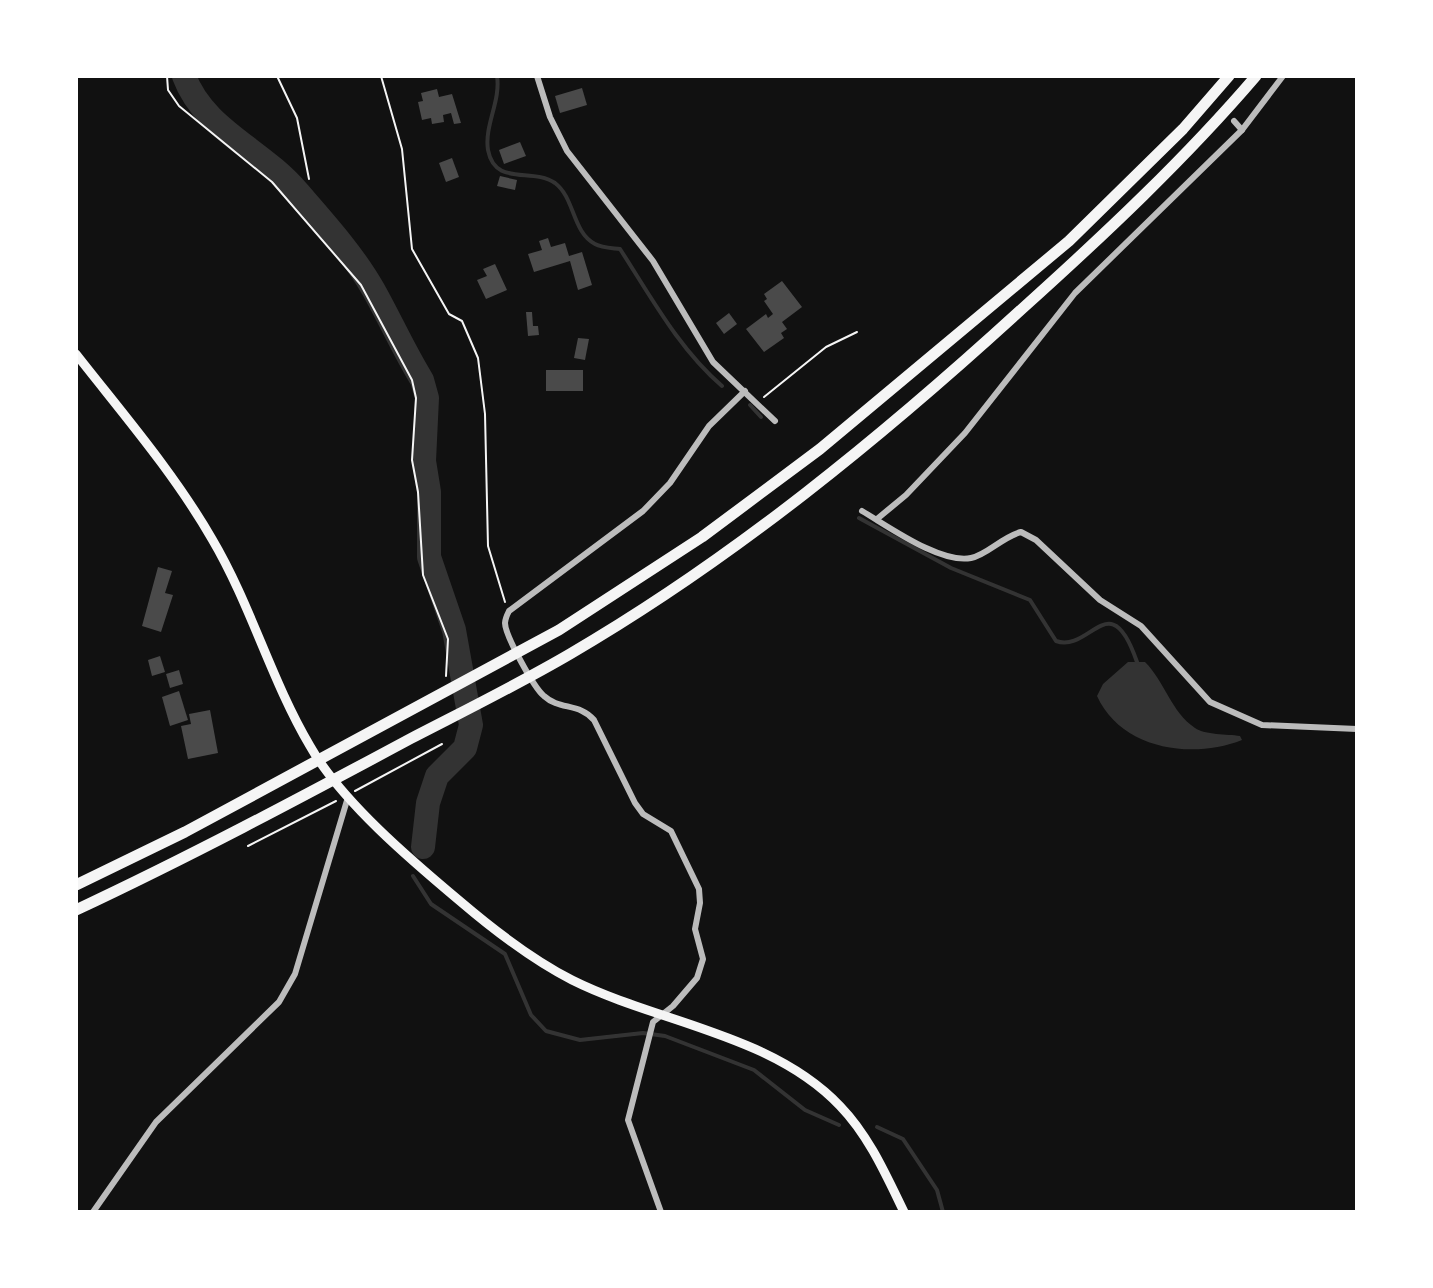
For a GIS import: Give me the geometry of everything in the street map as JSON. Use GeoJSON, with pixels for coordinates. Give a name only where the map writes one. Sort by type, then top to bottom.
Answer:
{"type":"FeatureCollection","features":[{"type":"Feature","properties":{"kind":"highway"},"geometry":{"type":"LineString","coordinates":[[76,885],[185,832],[559,630],[702,537],[820,449],[1069,241],[1183,129],[1229,76]]}},
{"type":"Feature","properties":{"kind":"highway"},"geometry":{"type":"LineString","coordinates":[[76,910],[202,850],[570,654],[703,568],[829,474],[956,369],[1087,250],[1220,118],[1256,76]]}},
{"type":"Feature","properties":{"kind":"main road"},"geometry":{"type":"LineString","coordinates":[[76,354],[193,507],[242,595],[288,708],[312,750],[348,797],[458,900],[506,939],[574,981],[732,1041],[805,1076],[839,1105],[864,1135],[904,1212]]}},
{"type":"Feature","properties":{"kind":"street"},"geometry":{"type":"LineString","coordinates":[[537,76],[553,127],[567,151],[653,261],[713,362],[775,421]]}},
{"type":"Feature","properties":{"kind":"street"},"geometry":{"type":"LineString","coordinates":[[877,519],[906,495],[965,433],[1075,293],[1242,130],[1283,76]]}},
{"type":"Feature","properties":{"kind":"street"},"geometry":{"type":"LineString","coordinates":[[1234,121],[1242,130]]}},
{"type":"Feature","properties":{"kind":"street"},"geometry":{"type":"LineString","coordinates":[[661,1212],[628,1120],[651,1029],[660,1015],[673,1006],[697,978],[703,959],[695,929],[699,889],[671,831],[643,814],[635,803],[594,720],[586,710],[554,702],[543,695],[509,638],[505,623],[509,611],[643,511],[670,483],[709,426],[745,391]]}},
{"type":"Feature","properties":{"kind":"street"},"geometry":{"type":"LineString","coordinates":[[862,511],[953,559],[974,558],[1004,537],[1021,532],[1036,540],[1100,600],[1141,626],[1210,702],[1262,725],[1357,729]]}},
{"type":"Feature","properties":{"kind":"street"},"geometry":{"type":"LineString","coordinates":[[93,1212],[156,1122],[279,1002],[295,974],[348,797]]}},
{"type":"Feature","properties":{"kind":"path"},"geometry":{"type":"LineString","coordinates":[[167,76],[168,90],[179,106],[272,182],[361,285],[412,380],[416,398],[412,460],[418,492],[423,575],[448,639],[446,679]]}},
{"type":"Feature","properties":{"kind":"path"},"geometry":{"type":"LineString","coordinates":[[277,76],[297,118],[309,179]]}},
{"type":"Feature","properties":{"kind":"path"},"geometry":{"type":"LineString","coordinates":[[381,76],[402,149],[412,249],[449,314],[462,321],[478,358],[485,414],[488,546],[494,577],[509,611]]}},
{"type":"Feature","properties":{"kind":"path"},"geometry":{"type":"LineString","coordinates":[[757,402],[826,347],[857,332]]}},
{"type":"Feature","properties":{"kind":"shaded area"},"geometry":{"type":"Polygon","coordinates":[[[1128,662],[1145,662],[1180,714],[1195,728],[1240,736],[1242,740],[1222,746],[1180,749],[1140,738],[1123,728],[1108,714],[1097,696],[1103,684],[1128,662]]]}},
{"type":"Feature","properties":{"kind":"building"},"geometry":{"type":"Polygon","coordinates":[[[582,88],[587,105],[560,113],[555,96],[582,88]]]}},
{"type":"Feature","properties":{"kind":"building"},"geometry":{"type":"Polygon","coordinates":[[[437,89],[439,97],[452,94],[461,123],[454,124],[451,113],[443,115],[444,122],[432,124],[431,118],[422,120],[418,102],[423,101],[421,93],[437,89]]]}},
{"type":"Feature","properties":{"kind":"building"},"geometry":{"type":"Polygon","coordinates":[[[520,142],[526,156],[504,164],[499,150],[520,142]]]}},
{"type":"Feature","properties":{"kind":"building"},"geometry":{"type":"Polygon","coordinates":[[[452,158],[459,177],[446,182],[439,163],[452,158]]]}},
{"type":"Feature","properties":{"kind":"building"},"geometry":{"type":"Polygon","coordinates":[[[500,176],[517,180],[515,190],[497,186],[500,176]]]}},
{"type":"Feature","properties":{"kind":"building"},"geometry":{"type":"Polygon","coordinates":[[[548,238],[551,247],[565,243],[569,256],[582,252],[592,285],[578,290],[570,261],[534,272],[528,254],[542,250],[539,241],[548,238]]]}},
{"type":"Feature","properties":{"kind":"building"},"geometry":{"type":"Polygon","coordinates":[[[495,264],[507,290],[486,299],[477,280],[487,276],[483,269],[495,264]]]}},
{"type":"Feature","properties":{"kind":"building"},"geometry":{"type":"Polygon","coordinates":[[[782,281],[802,307],[782,322],[787,329],[781,333],[784,338],[764,352],[746,329],[766,314],[768,318],[773,314],[764,301],[767,299],[764,294],[782,281]]]}},
{"type":"Feature","properties":{"kind":"building"},"geometry":{"type":"Polygon","coordinates":[[[526,312],[532,312],[533,326],[538,326],[539,335],[528,336],[526,312]]]}},
{"type":"Feature","properties":{"kind":"building"},"geometry":{"type":"Polygon","coordinates":[[[729,313],[737,324],[724,334],[716,323],[729,313]]]}},
{"type":"Feature","properties":{"kind":"building"},"geometry":{"type":"Polygon","coordinates":[[[578,338],[589,339],[585,360],[574,358],[578,338]]]}},
{"type":"Feature","properties":{"kind":"building"},"geometry":{"type":"Polygon","coordinates":[[[546,370],[583,370],[583,391],[546,391],[546,370]]]}},
{"type":"Feature","properties":{"kind":"building"},"geometry":{"type":"Polygon","coordinates":[[[158,567],[172,571],[165,593],[173,595],[161,632],[142,626],[158,567]]]}},
{"type":"Feature","properties":{"kind":"building"},"geometry":{"type":"Polygon","coordinates":[[[160,656],[165,672],[152,676],[148,660],[160,656]]]}},
{"type":"Feature","properties":{"kind":"building"},"geometry":{"type":"Polygon","coordinates":[[[179,670],[183,684],[170,688],[166,674],[179,670]]]}},
{"type":"Feature","properties":{"kind":"building"},"geometry":{"type":"Polygon","coordinates":[[[179,691],[188,720],[170,726],[162,697],[179,691]]]}},
{"type":"Feature","properties":{"kind":"building"},"geometry":{"type":"Polygon","coordinates":[[[210,710],[218,753],[188,759],[181,726],[191,724],[189,714],[210,710]]]}},
{"type":"Feature","properties":{"kind":"waterway"},"geometry":{"type":"LineString","coordinates":[[184,76],[205,111],[284,177],[347,251],[373,289],[422,380],[427,398],[424,461],[429,492],[429,557],[454,630],[471,725],[465,748],[437,776],[428,803],[423,847]]}},
{"type":"Feature","properties":{"kind":"waterway"},"geometry":{"type":"LineString","coordinates":[[497,76],[497,95],[487,141],[492,161],[498,169],[546,179],[562,189],[587,239],[601,246],[620,249],[679,339],[722,386]]}},
{"type":"Feature","properties":{"kind":"waterway"},"geometry":{"type":"LineString","coordinates":[[750,405],[761,417]]}},
{"type":"Feature","properties":{"kind":"waterway"},"geometry":{"type":"LineString","coordinates":[[859,518],[951,568],[1030,600],[1056,641],[1068,642],[1080,638],[1100,626],[1109,624],[1118,627],[1137,662]]}},
{"type":"Feature","properties":{"kind":"waterway"},"geometry":{"type":"LineString","coordinates":[[413,876],[431,904],[505,954],[531,1015],[546,1031],[580,1040],[643,1033],[665,1036],[754,1070],[805,1110],[839,1125]]}},
{"type":"Feature","properties":{"kind":"waterway"},"geometry":{"type":"LineString","coordinates":[[877,1127],[903,1139],[937,1190],[943,1212]]}}]}
